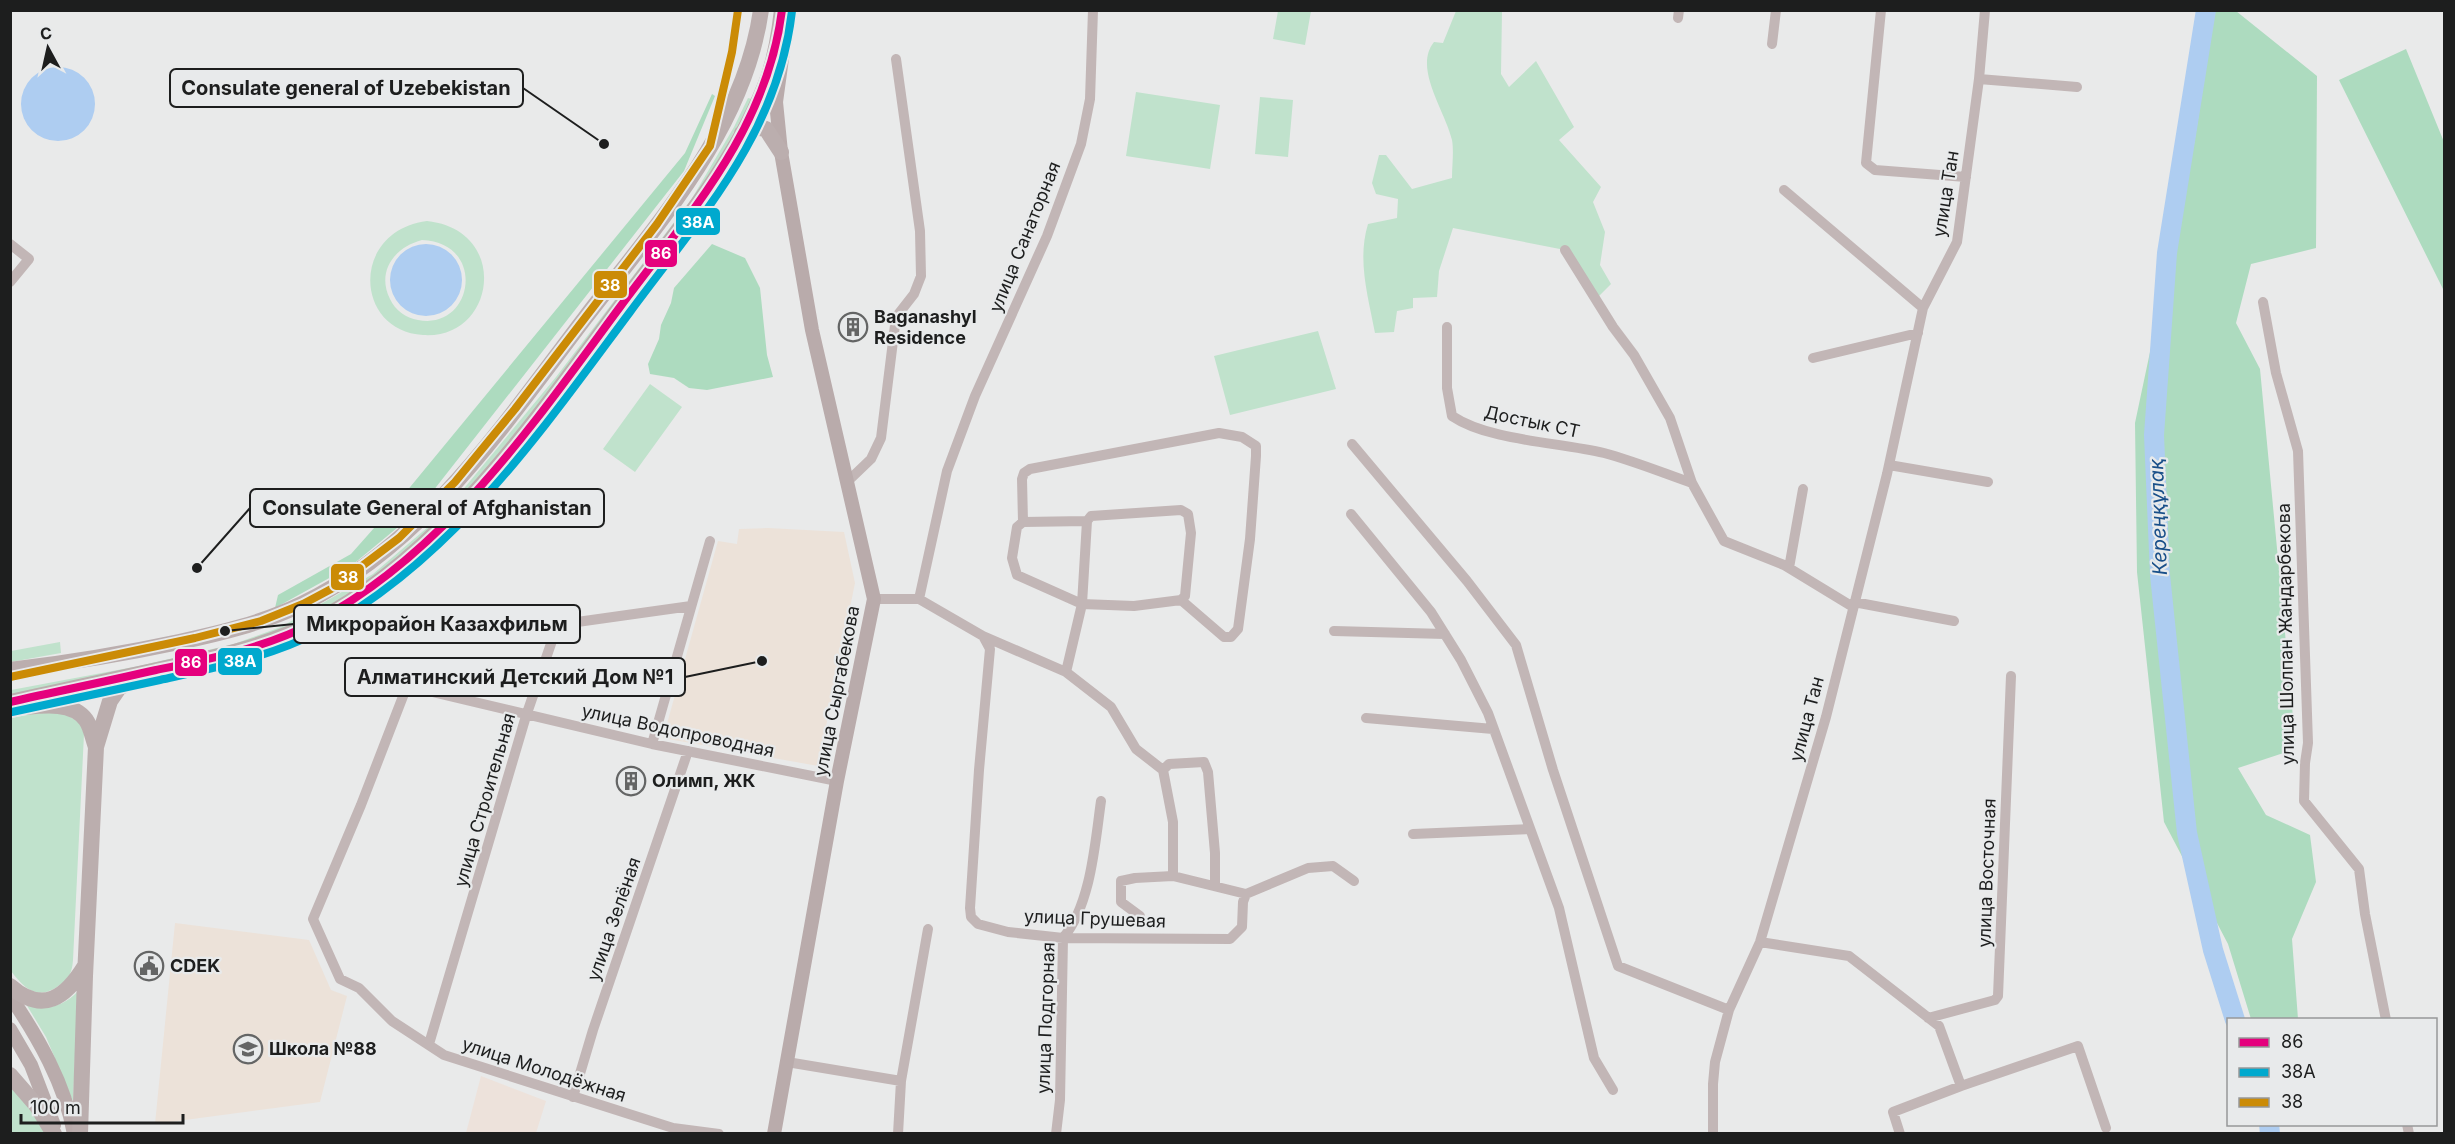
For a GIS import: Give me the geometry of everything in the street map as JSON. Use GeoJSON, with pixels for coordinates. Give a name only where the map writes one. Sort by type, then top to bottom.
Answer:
{"type":"FeatureCollection","features":[{"type":"Feature","properties":{"kind":"main road"},"geometry":{"type":"LineString","coordinates":[[10,677],[225,631],[285,612],[333,588],[399,538],[455,482],[515,409],[657,224],[710,146],[732,105],[750,65],[761,10]]}},
{"type":"Feature","properties":{"kind":"main road"},"geometry":{"type":"LineString","coordinates":[[10,702],[153,671],[265,643],[313,623],[344,606],[385,577],[438,531],[472,495],[578,364],[690,214],[742,133],[765,87],[773,64],[782,10]]}},
{"type":"Feature","properties":{"kind":"main road"},"geometry":{"type":"LineString","coordinates":[[742,133],[753,127],[766,129],[781,152]]}},
{"type":"Feature","properties":{"kind":"main road"},"geometry":{"type":"LineString","coordinates":[[10,670],[100,658]]}},
{"type":"Feature","properties":{"kind":"main road"},"geometry":{"type":"LineString","coordinates":[[81,1134],[96,747],[113,695],[119,688],[153,671]]}},
{"type":"Feature","properties":{"kind":"main road"},"geometry":{"type":"LineString","coordinates":[[10,710],[42,705],[63,706],[76,711],[88,722],[96,747]]}},
{"type":"Feature","properties":{"kind":"main road"},"geometry":{"type":"LineString","coordinates":[[10,986],[32,1000],[46,1001],[70,988],[86,965]]}},
{"type":"Feature","properties":{"kind":"main road"},"geometry":{"type":"LineString","coordinates":[[10,1075],[37,1106],[56,1134]]}},
{"type":"Feature","properties":{"kind":"street","name":"улица Сыргабекова"},"geometry":{"type":"LineString","coordinates":[[774,1134],[837,781],[874,599],[812,330],[781,152],[776,102],[789,10]]}},
{"type":"Feature","properties":{"kind":"street","name":"улица Санаторная"},"geometry":{"type":"LineString","coordinates":[[919,599],[947,471],[975,396],[1047,236],[1081,144],[1090,99],[1093,10]]}},
{"type":"Feature","properties":{"kind":"street"},"geometry":{"type":"LineString","coordinates":[[1772,44],[1776,10]]}},
{"type":"Feature","properties":{"kind":"street"},"geometry":{"type":"LineString","coordinates":[[1881,10],[1866,163],[1875,170],[1966,177]]}},
{"type":"Feature","properties":{"kind":"street","name":"улица Тан"},"geometry":{"type":"LineString","coordinates":[[1713,1134],[1715,1062],[1729,1010],[1760,942],[1826,717],[1889,465],[1923,308],[1957,242],[1979,79],[1985,10]]}},
{"type":"Feature","properties":{"kind":"street"},"geometry":{"type":"LineString","coordinates":[[847,482],[871,459],[881,438],[896,317],[914,294],[921,276],[920,231],[896,59]]}},
{"type":"Feature","properties":{"kind":"street"},"geometry":{"type":"LineString","coordinates":[[1979,79],[2077,87]]}},
{"type":"Feature","properties":{"kind":"street"},"geometry":{"type":"LineString","coordinates":[[1784,190],[1923,308]]}},
{"type":"Feature","properties":{"kind":"street"},"geometry":{"type":"LineString","coordinates":[[10,244],[29,259],[10,282]]}},
{"type":"Feature","properties":{"kind":"street"},"geometry":{"type":"LineString","coordinates":[[1565,250],[1613,327],[1634,355],[1670,418],[1692,483],[1724,541],[1789,568],[1854,605],[1954,621]]}},
{"type":"Feature","properties":{"kind":"street","name":"улица Шолпан Жандарбекова"},"geometry":{"type":"LineString","coordinates":[[2263,302],[2276,373],[2298,451],[2308,743],[2304,801],[2359,869],[2365,914],[2386,1018]]}},
{"type":"Feature","properties":{"kind":"street","name":"Достык СТ"},"geometry":{"type":"LineString","coordinates":[[1447,327],[1447,388],[1452,416],[1464,424],[1523,439],[1603,453],[1692,483]]}},
{"type":"Feature","properties":{"kind":"street"},"geometry":{"type":"LineString","coordinates":[[1813,358],[1918,333]]}},
{"type":"Feature","properties":{"kind":"street"},"geometry":{"type":"LineString","coordinates":[[1023,522],[1022,479],[1024,473],[1030,469],[1219,433],[1242,437],[1256,446],[1256,456],[1250,539],[1238,629],[1231,637],[1224,637],[1181,600]]}},
{"type":"Feature","properties":{"kind":"street"},"geometry":{"type":"LineString","coordinates":[[1352,444],[1467,581],[1516,645],[1553,770],[1618,966],[1729,1010]]}},
{"type":"Feature","properties":{"kind":"street"},"geometry":{"type":"LineString","coordinates":[[1889,465],[1989,482]]}},
{"type":"Feature","properties":{"kind":"street"},"geometry":{"type":"LineString","coordinates":[[1789,568],[1803,489]]}},
{"type":"Feature","properties":{"kind":"street"},"geometry":{"type":"LineString","coordinates":[[1066,672],[1082,604],[1087,521],[1091,516],[1170,510],[1181,510],[1188,514],[1191,533],[1185,596],[1181,600],[1134,606],[1082,604],[1017,575],[1012,558],[1017,527],[1023,522],[1087,521]]}},
{"type":"Feature","properties":{"kind":"street"},"geometry":{"type":"LineString","coordinates":[[1352,514],[1431,612],[1461,660],[1493,729],[1559,908],[1594,1058],[1613,1090]]}},
{"type":"Feature","properties":{"kind":"street"},"geometry":{"type":"LineString","coordinates":[[652,744],[710,541]]}},
{"type":"Feature","properties":{"kind":"street"},"geometry":{"type":"LineString","coordinates":[[874,599],[919,599],[983,636],[1066,672],[1111,707],[1136,748],[1162,770],[1173,822],[1173,876]]}},
{"type":"Feature","properties":{"kind":"street","name":"улица Строительная"},"geometry":{"type":"LineString","coordinates":[[429,1044],[526,716],[554,634],[563,624],[691,606]]}},
{"type":"Feature","properties":{"kind":"street"},"geometry":{"type":"LineString","coordinates":[[1334,631],[1445,634]]}},
{"type":"Feature","properties":{"kind":"street","name":"улица Грушевая"},"geometry":{"type":"LineString","coordinates":[[983,636],[990,649],[979,770],[971,917],[978,924],[1008,932],[1063,938],[1230,939],[1242,927],[1243,902],[1246,894]]}},
{"type":"Feature","properties":{"kind":"street","name":"улица Восточная"},"geometry":{"type":"LineString","coordinates":[[1928,1018],[1995,1000],[1998,996],[2011,676]]}},
{"type":"Feature","properties":{"kind":"street","name":"улица Водопроводная"},"geometry":{"type":"LineString","coordinates":[[313,919],[362,805],[407,686],[652,744],[837,781]]}},
{"type":"Feature","properties":{"kind":"street"},"geometry":{"type":"LineString","coordinates":[[1366,718],[1493,729]]}},
{"type":"Feature","properties":{"kind":"street","name":"улица Зелёная"},"geometry":{"type":"LineString","coordinates":[[573,1097],[593,1030],[688,751]]}},
{"type":"Feature","properties":{"kind":"street"},"geometry":{"type":"LineString","coordinates":[[1162,770],[1168,764],[1204,762],[1208,772],[1215,853],[1215,886]]}},
{"type":"Feature","properties":{"kind":"street","name":"улица Подгорная"},"geometry":{"type":"LineString","coordinates":[[1056,1134],[1060,1100],[1063,938],[1070,929],[1081,903],[1091,865],[1101,801]]}},
{"type":"Feature","properties":{"kind":"street"},"geometry":{"type":"LineString","coordinates":[[1413,834],[1530,829]]}},
{"type":"Feature","properties":{"kind":"street"},"geometry":{"type":"LineString","coordinates":[[1140,916],[1121,902],[1121,881],[1173,876],[1246,894],[1308,868],[1333,866],[1354,881]]}},
{"type":"Feature","properties":{"kind":"street","name":"улица Молодёжная"},"geometry":{"type":"LineString","coordinates":[[313,919],[340,979],[359,988],[392,1022],[444,1055],[673,1128],[719,1134]]}},
{"type":"Feature","properties":{"kind":"street"},"geometry":{"type":"LineString","coordinates":[[898,1134],[901,1082],[928,929]]}},
{"type":"Feature","properties":{"kind":"street"},"geometry":{"type":"LineString","coordinates":[[1760,942],[1849,956],[1939,1026],[1961,1086]]}},
{"type":"Feature","properties":{"kind":"street"},"geometry":{"type":"LineString","coordinates":[[10,996],[48,1060],[67,1106],[75,1134]]}},
{"type":"Feature","properties":{"kind":"street"},"geometry":{"type":"LineString","coordinates":[[10,1029],[31,1065],[56,1134]]}},
{"type":"Feature","properties":{"kind":"street"},"geometry":{"type":"LineString","coordinates":[[1900,1134],[1893,1112],[2078,1046],[2106,1128]]}},
{"type":"Feature","properties":{"kind":"street"},"geometry":{"type":"LineString","coordinates":[[787,1062],[901,1082]]}},
{"type":"Feature","properties":{"kind":"shaded area"},"geometry":{"type":"Polygon","coordinates":[[[768,528],[844,532],[855,583],[818,766],[663,738],[718,541],[737,544],[739,529],[768,528]]]}},
{"type":"Feature","properties":{"kind":"shaded area","name":"Школа №88"},"geometry":{"type":"Polygon","coordinates":[[[175,923],[309,940],[331,990],[347,996],[320,1102],[155,1124],[175,923]]]}},
{"type":"Feature","properties":{"kind":"shaded area"},"geometry":{"type":"Polygon","coordinates":[[[481,1076],[546,1101],[536,1133],[466,1133],[481,1076]]]}},
{"type":"Feature","properties":{"kind":"green space"},"geometry":{"type":"Polygon","coordinates":[[[1278,11],[1311,11],[1305,45],[1273,39],[1278,11]]]}},
{"type":"Feature","properties":{"kind":"green space"},"geometry":{"type":"Polygon","coordinates":[[[1456,11],[1502,11],[1501,74],[1509,87],[1536,61],[1574,127],[1559,140],[1601,187],[1593,202],[1605,232],[1600,265],[1611,284],[1597,298],[1565,250],[1453,228],[1439,271],[1437,297],[1413,298],[1413,308],[1397,311],[1394,332],[1375,333],[1365,278],[1363,251],[1365,238],[1368,224],[1397,218],[1398,199],[1376,194],[1372,183],[1379,155],[1386,155],[1412,189],[1452,178],[1452,140],[1432,90],[1427,64],[1428,52],[1434,42],[1443,43],[1456,11]]]}},
{"type":"Feature","properties":{"kind":"green space"},"geometry":{"type":"Polygon","coordinates":[[[2215,11],[2236,11],[2317,76],[2316,248],[2251,264],[2236,323],[2260,369],[2296,749],[2238,768],[2266,815],[2310,835],[2316,882],[2292,939],[2298,1018],[2251,1018],[2228,944],[2164,822],[2137,572],[2135,423],[2194,144],[2215,11]]]}},
{"type":"Feature","properties":{"kind":"green space"},"geometry":{"type":"Polygon","coordinates":[[[2406,49],[2444,142],[2444,291],[2339,80],[2406,49]]]}},
{"type":"Feature","properties":{"kind":"green space"},"geometry":{"type":"Polygon","coordinates":[[[1136,92],[1220,105],[1210,169],[1126,156],[1136,92]]]}},
{"type":"Feature","properties":{"kind":"green space"},"geometry":{"type":"Polygon","coordinates":[[[712,94],[715,96],[684,171],[433,491],[403,523],[351,566],[275,608],[278,595],[351,554],[406,492],[685,153],[712,94]]]}},
{"type":"Feature","properties":{"kind":"green space"},"geometry":{"type":"Polygon","coordinates":[[[1260,97],[1293,100],[1288,157],[1255,154],[1260,97]]]}},
{"type":"Feature","properties":{"kind":"green space"},"geometry":{"type":"Polygon","coordinates":[[[748,98],[752,99],[695,203],[559,381],[446,518],[376,579],[284,632],[235,648],[11,696],[11,690],[139,666],[234,644],[281,627],[373,574],[442,515],[556,377],[691,200],[734,127],[748,98]]]}},
{"type":"Feature","properties":{"kind":"green space"},"geometry":{"type":"Polygon","coordinates":[[[427,221],[454,229],[472,243],[482,262],[484,283],[478,304],[466,321],[448,332],[423,335],[400,329],[384,317],[374,300],[370,280],[374,260],[384,242],[402,229],[427,221]],[[422,240],[412,243],[396,254],[391,262],[385,279],[386,289],[395,307],[401,313],[418,320],[437,320],[451,313],[461,300],[465,285],[464,270],[457,255],[443,245],[422,240]]]}},
{"type":"Feature","properties":{"kind":"green space"},"geometry":{"type":"Polygon","coordinates":[[[712,244],[745,258],[760,288],[767,355],[773,377],[707,390],[689,388],[674,378],[650,374],[648,364],[659,339],[661,325],[671,303],[674,288],[712,244]]]}},
{"type":"Feature","properties":{"kind":"green space"},"geometry":{"type":"Polygon","coordinates":[[[1318,331],[1336,389],[1230,415],[1214,356],[1318,331]]]}},
{"type":"Feature","properties":{"kind":"green space"},"geometry":{"type":"Polygon","coordinates":[[[650,384],[682,407],[635,472],[603,449],[650,384]]]}},
{"type":"Feature","properties":{"kind":"green space"},"geometry":{"type":"Polygon","coordinates":[[[60,642],[61,653],[11,662],[11,651],[60,642]]]}},
{"type":"Feature","properties":{"kind":"green space"},"geometry":{"type":"Polygon","coordinates":[[[62,712],[80,723],[84,734],[73,960],[70,974],[64,981],[53,989],[39,993],[22,984],[11,971],[11,718],[38,713],[62,712]]]}},
{"type":"Feature","properties":{"kind":"green space"},"geometry":{"type":"Polygon","coordinates":[[[78,991],[73,1101],[46,1037],[26,1004],[40,1007],[54,1006],[61,1004],[78,991]]]}},
{"type":"Feature","properties":{"kind":"green space"},"geometry":{"type":"Polygon","coordinates":[[[10,1082],[14,1085],[46,1133],[11,1133],[10,1082]]]}},
{"type":"Feature","properties":{"kind":"water"},"geometry":{"type":"Polygon","coordinates":[[[51,67],[65,67],[79,73],[89,83],[95,97],[93,118],[79,135],[65,141],[51,141],[37,135],[27,125],[21,111],[21,97],[27,83],[37,73],[51,67]]]}},
{"type":"Feature","properties":{"kind":"water"},"geometry":{"type":"Polygon","coordinates":[[[433,244],[452,254],[460,266],[462,280],[460,294],[452,306],[440,314],[419,316],[400,306],[392,294],[390,273],[400,254],[412,246],[433,244]]]}},
{"type":"Feature","properties":{"kind":"waterway","name":"Кереңқұлақ"},"geometry":{"type":"LineString","coordinates":[[2206,10],[2167,253],[2154,435],[2160,575],[2187,833],[2213,950],[2234,1018]]}},
{"type":"Feature","properties":{"kind":"waterway","name":"Кереңқұлақ"},"geometry":{"type":"LineString","coordinates":[[2269,1126],[2270,1134]]}},
{"type":"Feature","properties":{"kind":"transit line","name":"38"},"geometry":{"type":"LineString","coordinates":[[10,677],[195,638],[261,621],[303,604],[333,588],[399,538],[455,482],[515,409],[657,224],[710,146],[732,52],[738,10]]}},
{"type":"Feature","properties":{"kind":"transit line","name":"86"},"geometry":{"type":"LineString","coordinates":[[10,702],[217,657],[277,639],[315,622],[362,593],[406,560],[446,523],[520,439],[698,204],[742,132],[760,94],[774,53],[782,10]]}},
{"type":"Feature","properties":{"kind":"transit line","name":"38А"},"geometry":{"type":"LineString","coordinates":[[12,712],[221,666],[282,648],[320,631],[368,602],[412,568],[492,489],[528,446],[732,172],[771,97],[784,55],[792,11]]}},
{"type":"Feature","properties":{"kind":"place","name":"Consulate general of Uzebekistan"},"geometry":{"type":"Point","coordinates":[604,144]}},
{"type":"Feature","properties":{"kind":"place","name":"Baganashyl Residence"},"geometry":{"type":"Point","coordinates":[853,327]}},
{"type":"Feature","properties":{"kind":"place","name":"Consulate General of Afghanistan"},"geometry":{"type":"Point","coordinates":[197,568]}},
{"type":"Feature","properties":{"kind":"place","name":"Микрорайон Казахфильм"},"geometry":{"type":"Point","coordinates":[225,631]}},
{"type":"Feature","properties":{"kind":"place","name":"Алматинский Детский Дом №1"},"geometry":{"type":"Point","coordinates":[762,661]}},
{"type":"Feature","properties":{"kind":"place","name":"Олимп, ЖК"},"geometry":{"type":"Point","coordinates":[631,781]}},
{"type":"Feature","properties":{"kind":"place","name":"CDEK"},"geometry":{"type":"Point","coordinates":[149,966]}},
{"type":"Feature","properties":{"kind":"place","name":"Школа №88"},"geometry":{"type":"Point","coordinates":[248,1049]}}]}
